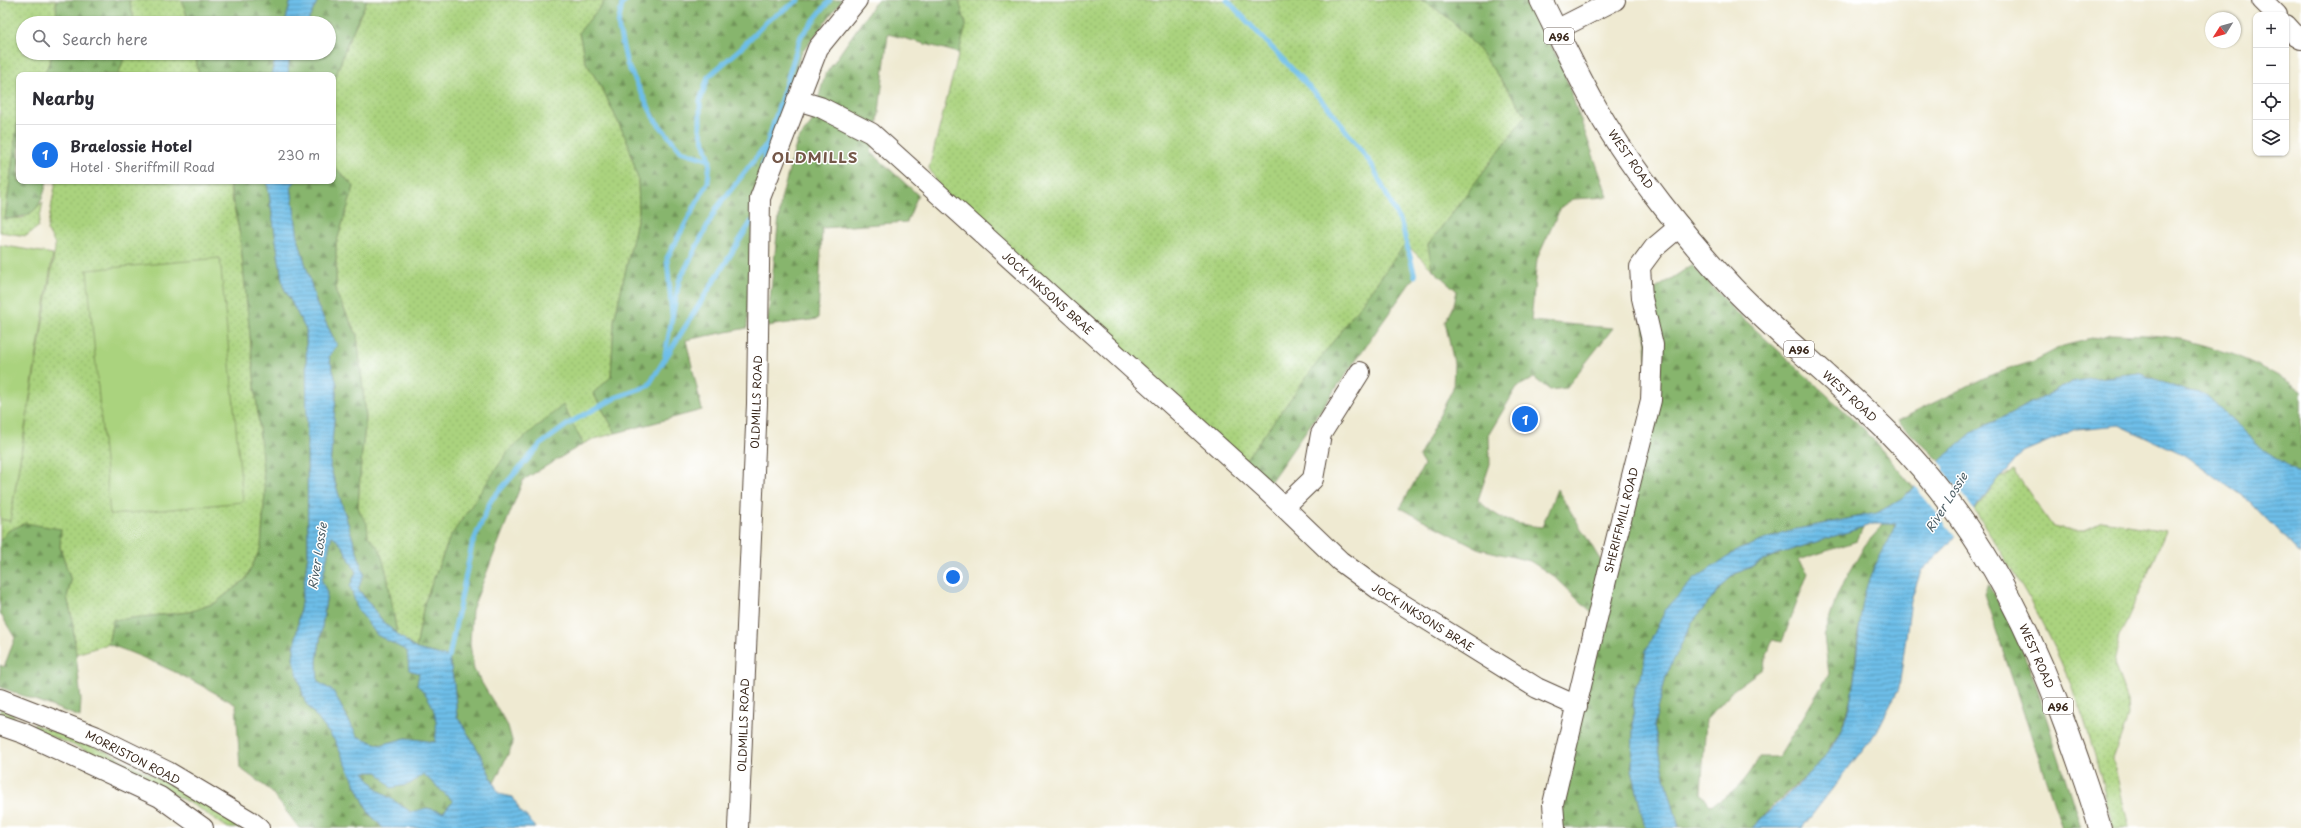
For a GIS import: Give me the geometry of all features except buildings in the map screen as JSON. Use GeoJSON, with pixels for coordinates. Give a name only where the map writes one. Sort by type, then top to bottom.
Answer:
{"type":"FeatureCollection","features":[{"type":"Feature","properties":{"kind":"highway","name":"WEST ROAD"},"geometry":{"type":"LineString","coordinates":[[1540,0],[1611,131],[1636,169],[1680,226],[1732,287],[1890,434],[1922,469],[1959,515],[2006,588],[2045,670],[2090,794],[2100,828]]}},
{"type":"Feature","properties":{"kind":"street","name":"OLDMILLS ROAD"},"geometry":{"type":"LineString","coordinates":[[738,828],[756,404],[760,198],[818,48],[858,0]]}},
{"type":"Feature","properties":{"kind":"street"},"geometry":{"type":"LineString","coordinates":[[1556,30],[1615,0]]}},
{"type":"Feature","properties":{"kind":"street"},"geometry":{"type":"LineString","coordinates":[[2262,0],[2274,12]]}},
{"type":"Feature","properties":{"kind":"street"},"geometry":{"type":"LineString","coordinates":[[2289,28],[2301,39]]}},
{"type":"Feature","properties":{"kind":"street","name":"JOCK INKSONS BRAE"},"geometry":{"type":"LineString","coordinates":[[797,100],[820,107],[872,133],[1284,507],[1340,561],[1381,591],[1537,688],[1576,706]]}},
{"type":"Feature","properties":{"kind":"street","name":"SHERIFFMILL ROAD"},"geometry":{"type":"LineString","coordinates":[[1555,828],[1553,804],[1608,572],[1652,400],[1653,345],[1642,298],[1640,267],[1654,248],[1680,226]]}},
{"type":"Feature","properties":{"kind":"street"},"geometry":{"type":"LineString","coordinates":[[1284,507],[1313,479],[1321,434],[1360,372]]}},
{"type":"Feature","properties":{"kind":"street","name":"MORRISTON ROAD"},"geometry":{"type":"LineString","coordinates":[[0,699],[95,736],[168,772],[250,821],[259,828]]}},
{"type":"Feature","properties":{"kind":"street"},"geometry":{"type":"LineString","coordinates":[[23,734],[29,710]]}},
{"type":"Feature","properties":{"kind":"street"},"geometry":{"type":"LineString","coordinates":[[0,725],[23,734],[160,797],[203,828]]}},
{"type":"Feature","properties":{"kind":"green space"},"geometry":{"type":"Polygon","coordinates":[[[0,0],[56,0],[57,16],[16,16],[16,60],[50,60],[45,72],[16,72],[16,135],[5,219],[23,218],[43,202],[38,227],[26,236],[0,232],[0,0]]]}},
{"type":"Feature","properties":{"kind":"green space"},"geometry":{"type":"Polygon","coordinates":[[[56,0],[129,0],[133,16],[57,16],[56,0]]]}},
{"type":"Feature","properties":{"kind":"green space"},"geometry":{"type":"Polygon","coordinates":[[[129,0],[182,0],[187,16],[133,16],[129,0]]]}},
{"type":"Feature","properties":{"kind":"green space"},"geometry":{"type":"Polygon","coordinates":[[[182,0],[291,0],[287,16],[187,16],[182,0]]]}},
{"type":"Feature","properties":{"kind":"green space"},"geometry":{"type":"Polygon","coordinates":[[[318,0],[367,0],[347,44],[336,75],[336,72],[288,72],[289,60],[336,60],[336,16],[310,16],[318,0]]]}},
{"type":"Feature","properties":{"kind":"green space"},"geometry":{"type":"Polygon","coordinates":[[[367,0],[606,0],[579,32],[585,61],[603,90],[628,143],[638,179],[639,212],[614,321],[611,378],[593,393],[616,433],[591,440],[583,444],[563,405],[450,537],[424,604],[416,649],[397,634],[387,575],[369,541],[358,507],[361,460],[366,418],[357,335],[336,293],[336,244],[354,187],[336,168],[336,75],[347,44],[367,0]]]}},
{"type":"Feature","properties":{"kind":"green space"},"geometry":{"type":"Polygon","coordinates":[[[606,0],[842,0],[800,55],[751,236],[747,328],[686,340],[702,410],[616,433],[593,393],[611,377],[614,321],[639,212],[638,179],[628,143],[603,90],[585,61],[579,32],[606,0]]]}},
{"type":"Feature","properties":{"kind":"green space"},"geometry":{"type":"Polygon","coordinates":[[[877,0],[959,0],[966,25],[959,53],[888,34],[877,130],[871,152],[918,195],[907,222],[822,228],[818,319],[767,326],[781,199],[797,141],[811,124],[825,75],[877,0]]]}},
{"type":"Feature","properties":{"kind":"green space"},"geometry":{"type":"Polygon","coordinates":[[[959,0],[1421,0],[1452,22],[1466,36],[1479,51],[1526,115],[1428,245],[1432,269],[1406,244],[1240,467],[948,202],[929,168],[966,25],[959,0]]]}},
{"type":"Feature","properties":{"kind":"green space"},"geometry":{"type":"Polygon","coordinates":[[[1421,0],[1527,0],[1560,62],[1608,197],[1573,199],[1561,207],[1537,259],[1531,321],[1613,328],[1566,388],[1550,390],[1534,378],[1517,387],[1489,434],[1490,464],[1478,500],[1493,513],[1507,520],[1515,523],[1542,527],[1557,489],[1607,571],[1651,400],[1642,298],[1692,265],[1733,309],[1864,429],[1913,487],[1903,498],[1877,513],[1787,531],[1738,550],[1723,562],[1646,650],[1643,671],[1634,690],[1632,769],[1645,828],[1555,828],[1597,618],[1553,576],[1530,561],[1480,549],[1400,508],[1424,465],[1419,457],[1453,388],[1454,363],[1445,322],[1454,304],[1457,291],[1432,269],[1428,245],[1526,115],[1479,51],[1466,36],[1437,10],[1421,0]]]}},
{"type":"Feature","properties":{"kind":"green space"},"geometry":{"type":"Polygon","coordinates":[[[50,60],[123,60],[119,72],[45,72],[50,60]]]}},
{"type":"Feature","properties":{"kind":"green space"},"geometry":{"type":"Polygon","coordinates":[[[123,60],[196,60],[198,72],[119,72],[123,60]]]}},
{"type":"Feature","properties":{"kind":"green space"},"geometry":{"type":"Polygon","coordinates":[[[196,60],[275,60],[272,72],[198,72],[196,60]]]}},
{"type":"Feature","properties":{"kind":"green space"},"geometry":{"type":"Polygon","coordinates":[[[16,135],[16,184],[46,184],[39,205],[35,210],[23,216],[5,219],[16,135]]]}},
{"type":"Feature","properties":{"kind":"green space"},"geometry":{"type":"Polygon","coordinates":[[[336,168],[354,187],[336,244],[336,293],[357,335],[366,418],[361,460],[358,507],[367,523],[368,536],[380,550],[387,575],[397,634],[385,624],[358,588],[364,574],[330,467],[337,384],[329,357],[337,345],[317,305],[298,238],[291,186],[293,184],[336,184],[336,168]]]}},
{"type":"Feature","properties":{"kind":"green space"},"geometry":{"type":"Polygon","coordinates":[[[55,184],[229,184],[240,235],[265,493],[261,547],[246,579],[215,603],[189,612],[113,620],[108,644],[76,654],[72,618],[67,597],[71,581],[60,547],[60,529],[0,541],[0,519],[10,521],[55,249],[55,244],[47,230],[55,184]]]}},
{"type":"Feature","properties":{"kind":"green space"},"geometry":{"type":"Polygon","coordinates":[[[230,184],[267,184],[283,286],[306,330],[308,554],[293,658],[305,702],[335,741],[369,813],[383,828],[299,828],[270,790],[240,768],[236,705],[174,672],[108,644],[113,620],[189,612],[215,603],[246,579],[261,547],[265,493],[240,235],[230,184]]]}},
{"type":"Feature","properties":{"kind":"green space"},"geometry":{"type":"Polygon","coordinates":[[[1406,243],[1415,276],[1265,489],[1240,467],[1406,243]]]}},
{"type":"Feature","properties":{"kind":"green space"},"geometry":{"type":"Polygon","coordinates":[[[0,245],[53,254],[10,521],[0,519],[0,245]]]}},
{"type":"Feature","properties":{"kind":"green space"},"geometry":{"type":"Polygon","coordinates":[[[220,258],[243,502],[110,515],[87,270],[220,258]]]}},
{"type":"Feature","properties":{"kind":"green space"},"geometry":{"type":"Polygon","coordinates":[[[2111,334],[2163,336],[2211,347],[2257,365],[2301,390],[2301,474],[2264,450],[2206,395],[2189,392],[2138,373],[2075,381],[1973,432],[1940,461],[1897,421],[1988,376],[2034,361],[2063,346],[2111,334]]]}},
{"type":"Feature","properties":{"kind":"green space"},"geometry":{"type":"Polygon","coordinates":[[[563,405],[583,444],[523,480],[472,610],[470,644],[474,670],[508,726],[513,744],[494,783],[479,752],[457,716],[454,683],[449,657],[416,649],[424,604],[450,537],[509,450],[563,405]]]}},
{"type":"Feature","properties":{"kind":"green space"},"geometry":{"type":"Polygon","coordinates":[[[2014,471],[2053,527],[2067,530],[2084,530],[2103,521],[2166,531],[2120,636],[2114,663],[2127,699],[2128,717],[2113,759],[2129,828],[2113,828],[2090,738],[2078,702],[2061,662],[2015,573],[1974,510],[2000,478],[2014,471]]]}},
{"type":"Feature","properties":{"kind":"green space"},"geometry":{"type":"Polygon","coordinates":[[[25,523],[61,529],[60,547],[71,581],[67,597],[72,618],[81,700],[80,717],[0,687],[0,665],[4,667],[15,638],[0,613],[0,541],[8,531],[25,523]]]}},
{"type":"Feature","properties":{"kind":"green space"},"geometry":{"type":"Polygon","coordinates":[[[1884,524],[1898,524],[1884,549],[1858,631],[1853,690],[1841,730],[1819,765],[1772,806],[1752,828],[1679,828],[1664,773],[1654,726],[1666,676],[1692,622],[1731,576],[1775,555],[1863,527],[1857,541],[1799,560],[1808,573],[1782,642],[1772,640],[1762,669],[1733,690],[1706,720],[1701,793],[1710,805],[1718,802],[1733,792],[1745,779],[1759,757],[1779,757],[1829,674],[1824,637],[1837,595],[1865,545],[1884,524]]]}},
{"type":"Feature","properties":{"kind":"green space"},"geometry":{"type":"Polygon","coordinates":[[[332,535],[343,547],[356,572],[350,586],[377,635],[408,651],[409,670],[420,673],[417,685],[428,698],[435,711],[437,725],[435,742],[406,738],[380,745],[357,736],[333,691],[318,682],[317,661],[327,593],[322,581],[332,535]]]}},
{"type":"Feature","properties":{"kind":"green space"},"geometry":{"type":"Polygon","coordinates":[[[1988,584],[2015,632],[2035,682],[2081,828],[2062,828],[1984,594],[1988,584]]]}},
{"type":"Feature","properties":{"kind":"green space"},"geometry":{"type":"Polygon","coordinates":[[[0,709],[13,714],[15,719],[13,721],[0,718],[0,709]]]}},
{"type":"Feature","properties":{"kind":"green space"},"geometry":{"type":"Polygon","coordinates":[[[34,724],[108,752],[199,800],[242,828],[228,828],[195,806],[105,758],[33,729],[34,724]]]}},
{"type":"Feature","properties":{"kind":"green space"},"geometry":{"type":"Polygon","coordinates":[[[364,772],[378,772],[410,784],[423,774],[453,801],[443,812],[427,808],[411,812],[378,790],[364,772]]]}},
{"type":"Feature","properties":{"kind":"water"},"geometry":{"type":"Polygon","coordinates":[[[291,0],[318,0],[310,16],[287,16],[291,0]]]}},
{"type":"Feature","properties":{"kind":"water"},"geometry":{"type":"Polygon","coordinates":[[[275,60],[289,60],[288,72],[272,72],[275,60]]]}},
{"type":"Feature","properties":{"kind":"water","name":"River Lossie"},"geometry":{"type":"Polygon","coordinates":[[[267,184],[293,184],[291,186],[298,238],[317,305],[337,345],[329,357],[337,384],[330,467],[364,574],[358,589],[385,624],[416,649],[449,657],[454,683],[457,716],[479,752],[499,794],[513,797],[520,811],[529,819],[535,828],[383,828],[369,813],[335,741],[305,702],[293,658],[308,554],[306,330],[283,286],[267,184]],[[332,535],[322,581],[327,593],[317,661],[318,682],[333,691],[357,736],[380,745],[406,738],[435,742],[436,718],[428,697],[417,685],[419,673],[409,670],[407,651],[377,635],[357,608],[350,586],[356,572],[343,547],[332,535]],[[364,772],[378,790],[411,812],[427,808],[443,812],[453,801],[423,774],[410,784],[391,788],[378,772],[364,772]]]}},
{"type":"Feature","properties":{"kind":"water","name":"River Lossie"},"geometry":{"type":"Polygon","coordinates":[[[2138,373],[2189,392],[2206,395],[2264,450],[2301,474],[2301,555],[2250,502],[2184,455],[2119,425],[2077,429],[2023,452],[1980,501],[1948,545],[1921,571],[1911,601],[1899,688],[1877,731],[1802,828],[1752,828],[1824,758],[1841,730],[1847,713],[1854,679],[1859,627],[1865,592],[1875,566],[1897,524],[1873,524],[1775,555],[1731,576],[1692,622],[1666,676],[1654,726],[1664,773],[1679,828],[1645,828],[1632,769],[1634,690],[1643,671],[1646,650],[1666,609],[1693,580],[1738,550],[1787,531],[1877,513],[1903,498],[1946,455],[1973,432],[2075,381],[2138,373]]]}},
{"type":"Feature","properties":{"kind":"pier"},"geometry":{"type":"Polygon","coordinates":[[[1938,460],[1944,467],[1944,471],[1975,511],[1956,537],[1913,484],[1938,460]]]}},
{"type":"Feature","properties":{"kind":"waterway"},"geometry":{"type":"LineString","coordinates":[[627,0],[622,4],[618,25],[627,64],[655,120],[681,151],[710,160]]}},
{"type":"Feature","properties":{"kind":"waterway"},"geometry":{"type":"LineString","coordinates":[[672,315],[667,258],[708,182],[710,160],[700,129],[700,101],[708,77],[740,49],[767,21],[799,0]]}},
{"type":"Feature","properties":{"kind":"waterway"},"geometry":{"type":"LineString","coordinates":[[762,169],[767,144],[801,36],[830,0]]}},
{"type":"Feature","properties":{"kind":"waterway"},"geometry":{"type":"LineString","coordinates":[[1227,0],[1329,108],[1372,165],[1402,226],[1415,276]]}},
{"type":"Feature","properties":{"kind":"waterway"},"geometry":{"type":"LineString","coordinates":[[665,355],[679,281],[716,209],[765,146]]}},
{"type":"Feature","properties":{"kind":"waterway"},"geometry":{"type":"LineString","coordinates":[[449,657],[472,545],[491,500],[541,444],[571,422],[617,397],[648,386],[751,222]]}},
{"type":"Feature","properties":{"kind":"place","name":"Braelossie Hotel"},"geometry":{"type":"Point","coordinates":[1525,419]}},
{"type":"Feature","properties":{"kind":"district","name":"OLDMILLS"},"geometry":{"type":"Point","coordinates":[815,156]}}]}
